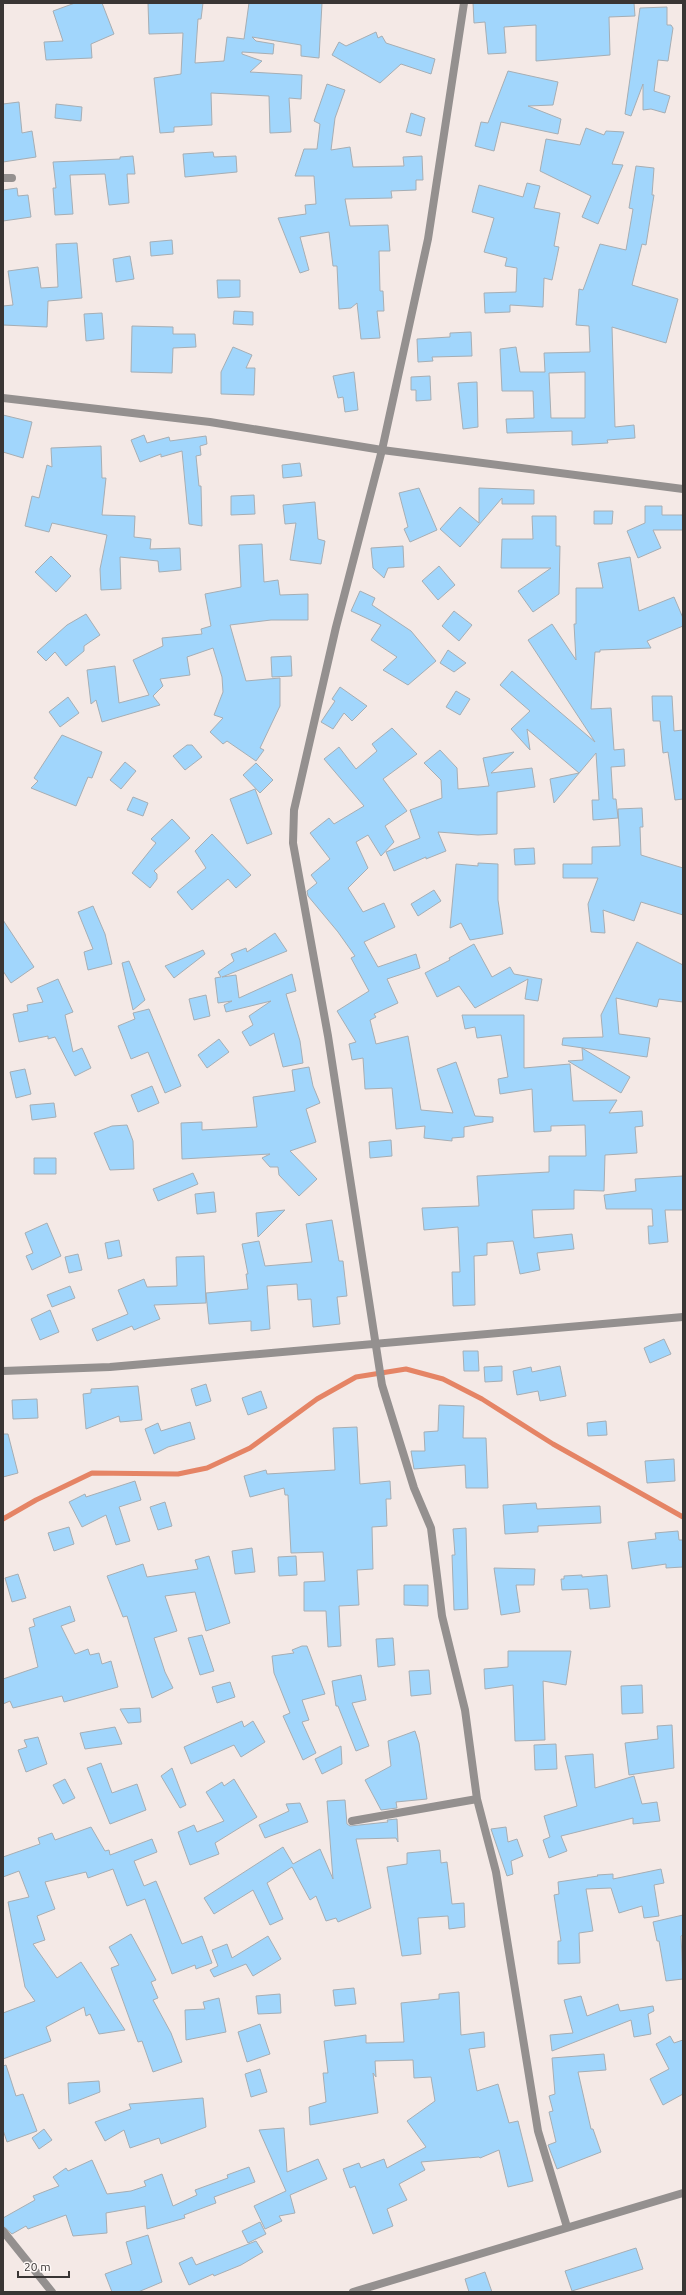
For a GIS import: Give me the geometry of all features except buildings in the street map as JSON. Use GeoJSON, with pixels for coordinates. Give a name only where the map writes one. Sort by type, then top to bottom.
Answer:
{"type":"FeatureCollection","features":[{"type":"Feature","properties":{"kind":"street"},"geometry":{"type":"LineString","coordinates":[[464,3],[428,239],[382,450],[336,627],[294,810],[292,826],[293,843],[328,1036],[382,1385],[414,1488],[432,1528],[442,1616],[465,1710],[477,1799],[496,1872],[538,2131],[567,2227]]}},
{"type":"Feature","properties":{"kind":"street"},"geometry":{"type":"LineString","coordinates":[[3,178],[12,178]]}},
{"type":"Feature","properties":{"kind":"street"},"geometry":{"type":"LineString","coordinates":[[3,398],[210,422],[382,450],[683,489]]}},
{"type":"Feature","properties":{"kind":"street"},"geometry":{"type":"LineString","coordinates":[[3,1371],[110,1367],[683,1317]]}},
{"type":"Feature","properties":{"kind":"street"},"geometry":{"type":"LineString","coordinates":[[352,1820],[477,1799]]}},
{"type":"Feature","properties":{"kind":"street"},"geometry":{"type":"LineString","coordinates":[[353,2292],[683,2193]]}},
{"type":"Feature","properties":{"kind":"street"},"geometry":{"type":"LineString","coordinates":[[3,2231],[52,2292]]}},
{"type":"Feature","properties":{"kind":"waterway"},"geometry":{"type":"LineString","coordinates":[[3,1519],[36,1500],[92,1473],[178,1474],[207,1468],[250,1448],[317,1399],[356,1377],[406,1369],[443,1379],[482,1399],[553,1444],[683,1517]]}}]}
